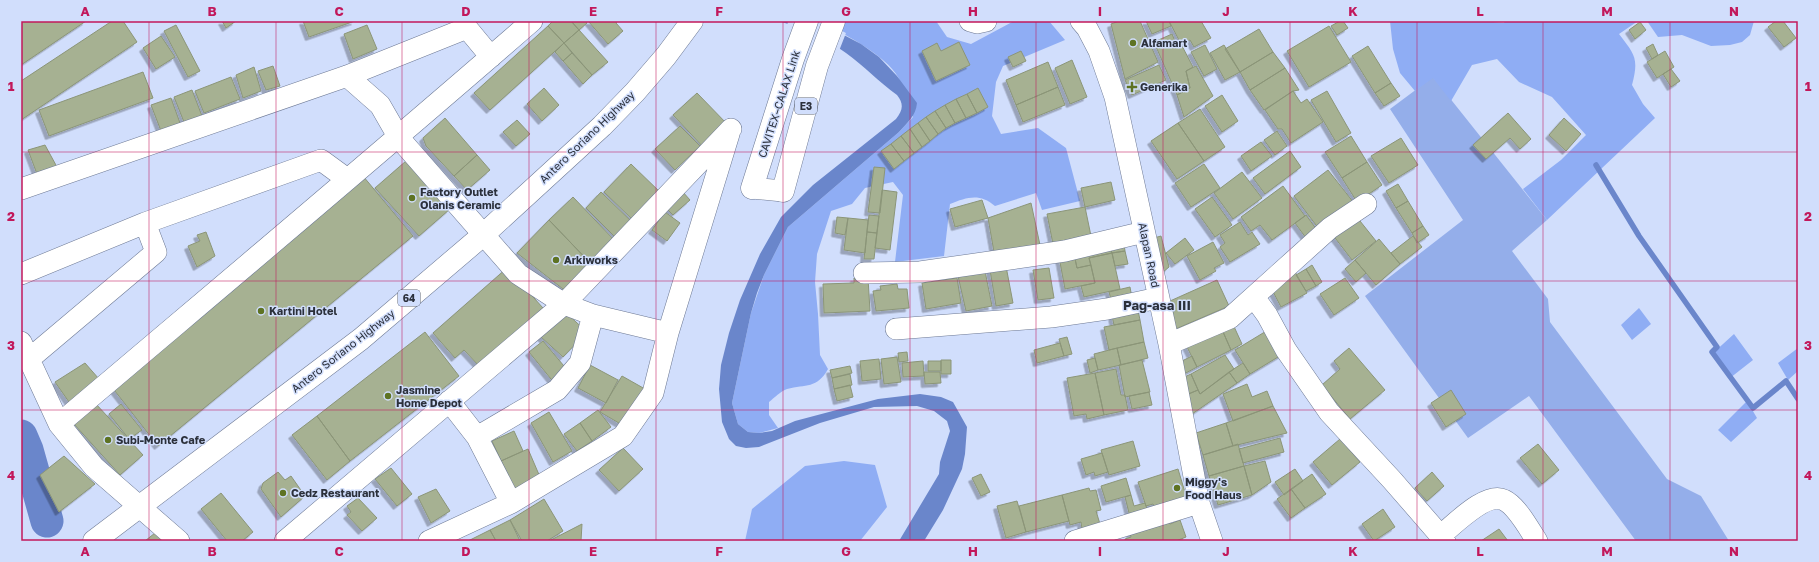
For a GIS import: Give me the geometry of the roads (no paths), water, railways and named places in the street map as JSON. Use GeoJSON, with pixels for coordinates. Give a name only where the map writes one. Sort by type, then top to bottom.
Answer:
{"type":"FeatureCollection","features":[{"type":"Feature","properties":{"kind":"main road","name":"Antero Soriano Highway"},"geometry":{"type":"LineString","coordinates":[[94,541],[361,339],[483,235],[602,126],[666,56],[692,21]]}},
{"type":"Feature","properties":{"kind":"main road","name":"CAVITEX–CALAX Link"},"geometry":{"type":"LineString","coordinates":[[752,188],[793,59],[807,21]]}},
{"type":"Feature","properties":{"kind":"main road","name":"E3"},"geometry":{"type":"LineString","coordinates":[[783,191],[818,66],[834,21]]}},
{"type":"Feature","properties":{"kind":"street"},"geometry":{"type":"LineString","coordinates":[[59,424],[347,179],[399,138],[532,21]]}},
{"type":"Feature","properties":{"kind":"street"},"geometry":{"type":"LineString","coordinates":[[970,21],[976,23],[986,21]]}},
{"type":"Feature","properties":{"kind":"street","name":"Alapan Road"},"geometry":{"type":"LineString","coordinates":[[1081,21],[1087,28],[1099,51],[1115,97],[1169,344],[1199,503],[1212,541]]}},
{"type":"Feature","properties":{"kind":"street"},"geometry":{"type":"LineString","coordinates":[[21,189],[347,76],[467,28],[491,57]]}},
{"type":"Feature","properties":{"kind":"street"},"geometry":{"type":"LineString","coordinates":[[347,76],[380,105],[399,138],[518,274],[564,304],[593,315],[668,333]]}},
{"type":"Feature","properties":{"kind":"street"},"geometry":{"type":"LineString","coordinates":[[285,541],[449,400],[564,304],[731,129],[668,333],[653,393],[623,436],[511,503],[429,541]]}},
{"type":"Feature","properties":{"kind":"street"},"geometry":{"type":"LineString","coordinates":[[21,274],[145,223],[321,160],[347,179]]}},
{"type":"Feature","properties":{"kind":"street"},"geometry":{"type":"LineString","coordinates":[[752,188],[783,191]]}},
{"type":"Feature","properties":{"kind":"street"},"geometry":{"type":"LineString","coordinates":[[1169,344],[1230,318],[1330,228],[1366,204]]}},
{"type":"Feature","properties":{"kind":"street"},"geometry":{"type":"LineString","coordinates":[[145,223],[156,252],[25,351],[59,424],[94,467],[179,541]]}},
{"type":"Feature","properties":{"kind":"street"},"geometry":{"type":"LineString","coordinates":[[864,273],[920,272],[1065,251],[1144,232]]}},
{"type":"Feature","properties":{"kind":"street"},"geometry":{"type":"LineString","coordinates":[[1254,296],[1267,314],[1286,350],[1329,412],[1443,538],[1475,507],[1490,499],[1503,499],[1517,511],[1537,541]]}},
{"type":"Feature","properties":{"kind":"street"},"geometry":{"type":"LineString","coordinates":[[896,330],[1051,317],[1107,309],[1158,298]]}},
{"type":"Feature","properties":{"kind":"street"},"geometry":{"type":"LineString","coordinates":[[477,437],[557,390],[580,363],[593,315]]}},
{"type":"Feature","properties":{"kind":"street"},"geometry":{"type":"LineString","coordinates":[[449,400],[477,437],[511,503]]}},
{"type":"Feature","properties":{"kind":"street"},"geometry":{"type":"LineString","coordinates":[[1075,541],[1199,503]]}},
{"type":"Feature","properties":{"kind":"waterway"},"geometry":{"type":"LineString","coordinates":[[1596,165],[1639,236],[1717,347],[1712,352],[1753,408],[1786,381],[1798,399]]}},
{"type":"Feature","properties":{"kind":"waterway"},"geometry":{"type":"LineString","coordinates":[[21,436],[27,450],[47,521]]}},
{"type":"Feature","properties":{"kind":"place","name":"Alfamart"},"geometry":{"type":"Point","coordinates":[1133,43]}},
{"type":"Feature","properties":{"kind":"place","name":"Generika"},"geometry":{"type":"Point","coordinates":[1132,87]}},
{"type":"Feature","properties":{"kind":"place","name":"Factory Outlet Olanis Ceramic"},"geometry":{"type":"Point","coordinates":[412,198]}},
{"type":"Feature","properties":{"kind":"place","name":"Arkiworks"},"geometry":{"type":"Point","coordinates":[556,260]}},
{"type":"Feature","properties":{"kind":"place","name":"Kartini Hotel"},"geometry":{"type":"Point","coordinates":[261,311]}},
{"type":"Feature","properties":{"kind":"place","name":"Jasmine Home Depot"},"geometry":{"type":"Point","coordinates":[388,396]}},
{"type":"Feature","properties":{"kind":"place","name":"Subi-Monte Cafe"},"geometry":{"type":"Point","coordinates":[108,440]}},
{"type":"Feature","properties":{"kind":"place","name":"Miggy's Food Haus"},"geometry":{"type":"Point","coordinates":[1177,488]}},
{"type":"Feature","properties":{"kind":"place","name":"Cedz Restaurant"},"geometry":{"type":"Point","coordinates":[283,493]}},
{"type":"Feature","properties":{"kind":"district","name":"Pag-asa III"},"geometry":{"type":"Point","coordinates":[1157,305]}}]}
